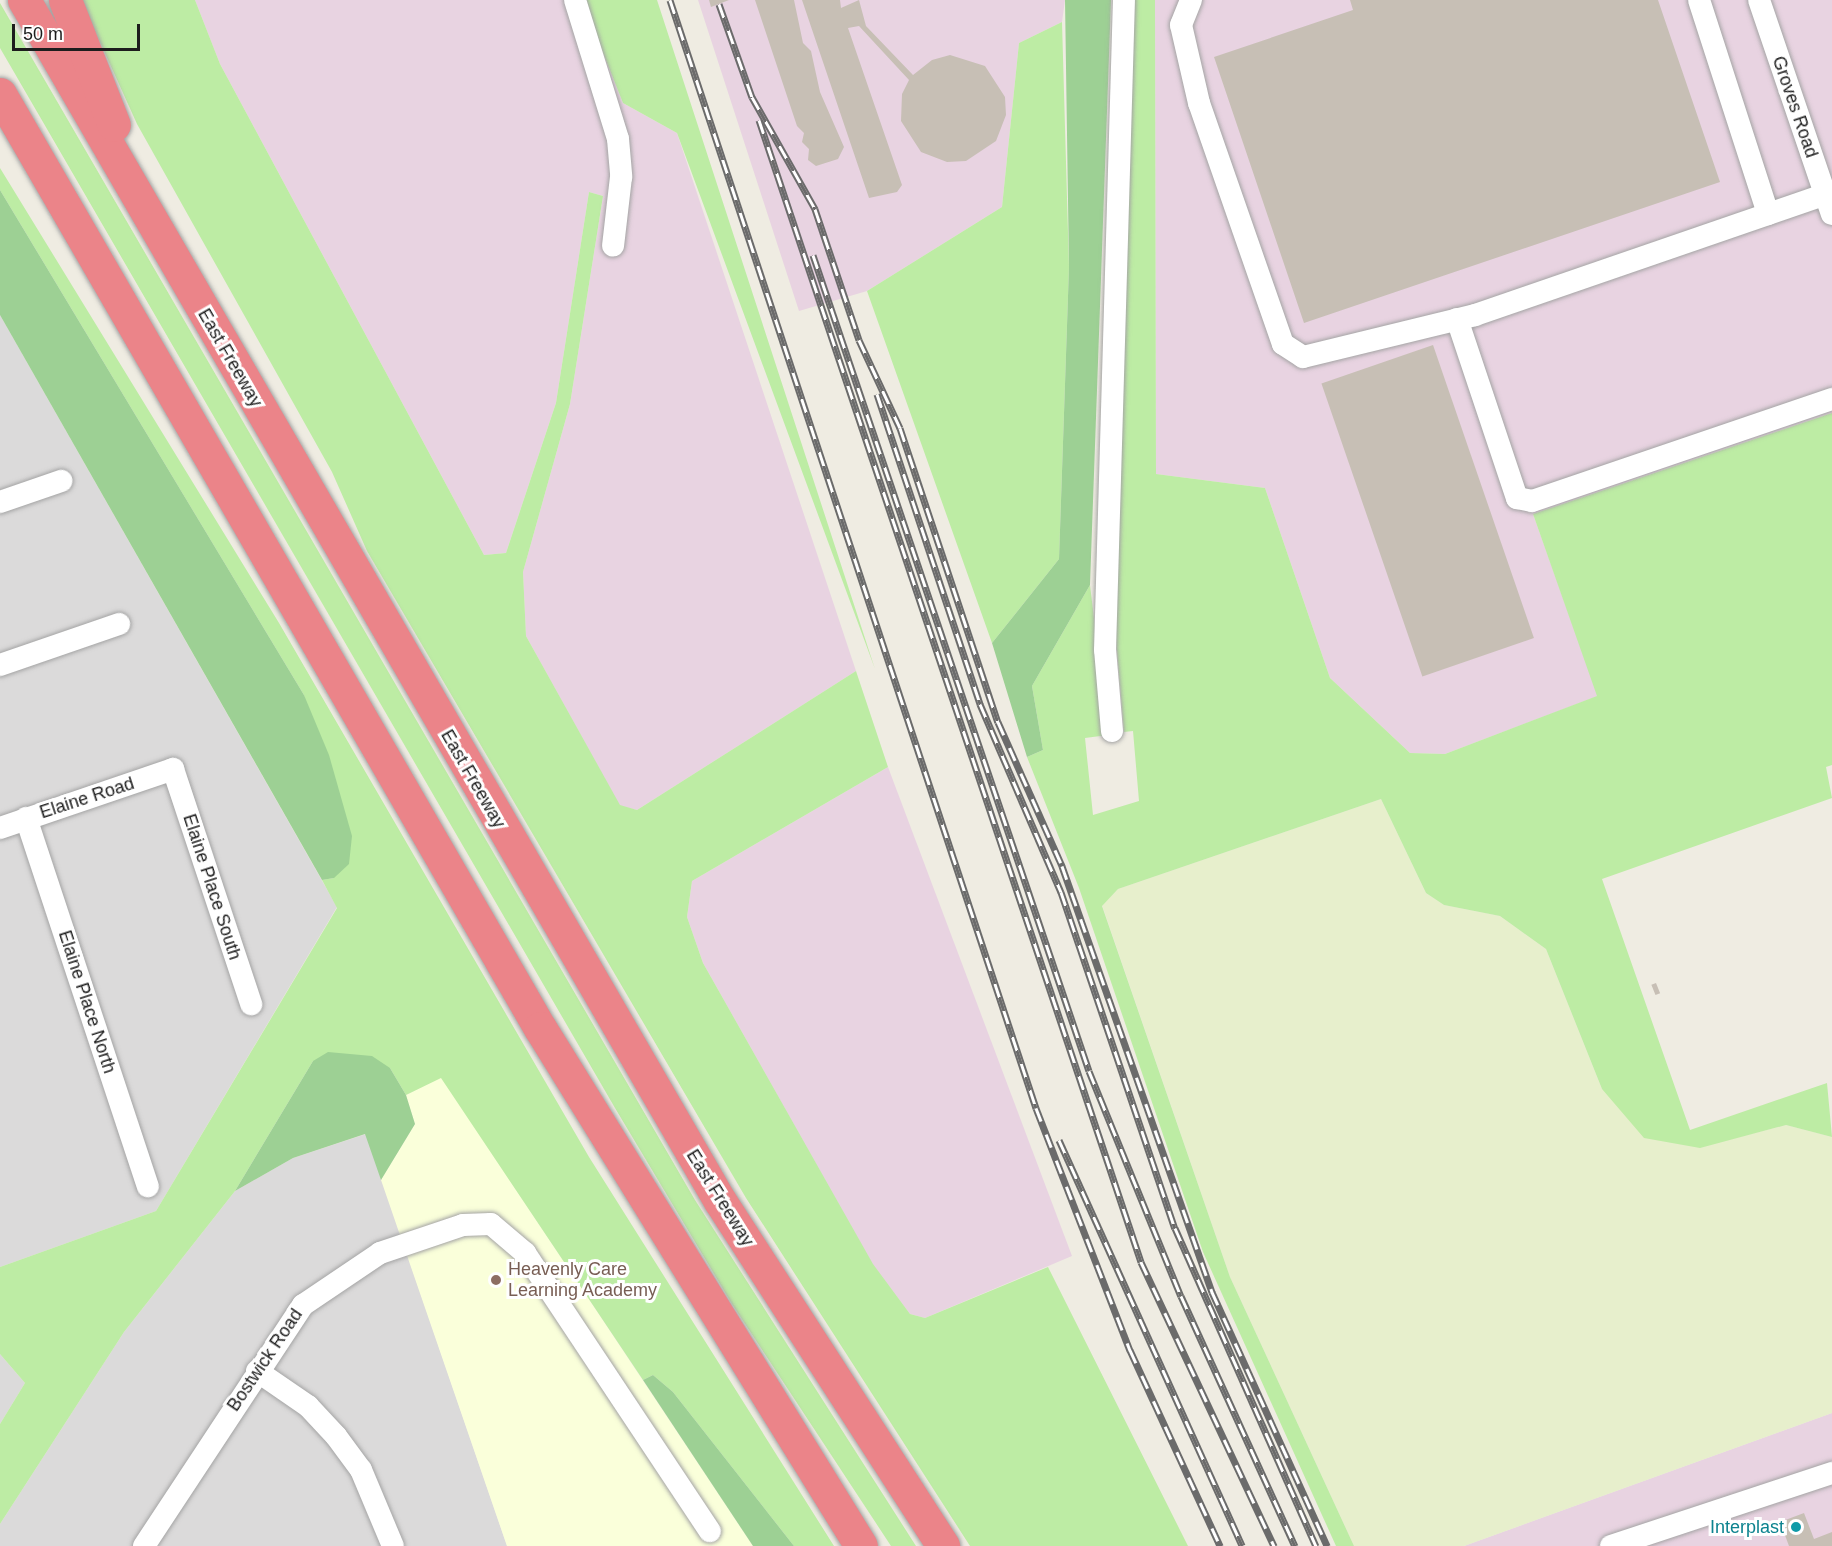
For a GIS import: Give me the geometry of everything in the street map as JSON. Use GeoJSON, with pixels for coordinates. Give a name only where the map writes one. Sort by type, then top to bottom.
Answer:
{"type":"FeatureCollection","features":[{"type":"Feature","properties":{"kind":"highway","name":"East Freeway"},"geometry":{"type":"LineString","coordinates":[[24,0],[720,1201],[943,1546]]}},
{"type":"Feature","properties":{"kind":"highway"},"geometry":{"type":"LineString","coordinates":[[65,0],[138,195]]}},
{"type":"Feature","properties":{"kind":"highway"},"geometry":{"type":"LineString","coordinates":[[0,94],[540,1028],[861,1546]]}},
{"type":"Feature","properties":{"kind":"highway"},"geometry":{"type":"LineString","coordinates":[[0,129],[217,469]]}},
{"type":"Feature","properties":{"kind":"street"},"geometry":{"type":"LineString","coordinates":[[575,0],[608,96],[621,177],[613,246]]}},
{"type":"Feature","properties":{"kind":"street"},"geometry":{"type":"LineString","coordinates":[[1112,731],[1106,650],[1124,0]]}},
{"type":"Feature","properties":{"kind":"street"},"geometry":{"type":"LineString","coordinates":[[1191,0],[1181,25],[1184,56],[1283,344],[1304,357],[1327,355],[1457,319],[1768,214],[1830,200]]}},
{"type":"Feature","properties":{"kind":"street"},"geometry":{"type":"LineString","coordinates":[[1699,0],[1768,214]]}},
{"type":"Feature","properties":{"kind":"street","name":"Groves Road"},"geometry":{"type":"LineString","coordinates":[[1759,0],[1830,200]]}},
{"type":"Feature","properties":{"kind":"street"},"geometry":{"type":"LineString","coordinates":[[1457,319],[1517,498],[1532,501],[1832,399]]}},
{"type":"Feature","properties":{"kind":"street"},"geometry":{"type":"LineString","coordinates":[[0,502],[61,481]]}},
{"type":"Feature","properties":{"kind":"street"},"geometry":{"type":"LineString","coordinates":[[0,665],[118,624]]}},
{"type":"Feature","properties":{"kind":"street","name":"Elaine Road"},"geometry":{"type":"LineString","coordinates":[[0,828],[173,770]]}},
{"type":"Feature","properties":{"kind":"street","name":"Elaine Place South"},"geometry":{"type":"LineString","coordinates":[[173,770],[251,1004]]}},
{"type":"Feature","properties":{"kind":"street","name":"Elaine Place North"},"geometry":{"type":"LineString","coordinates":[[26,818],[147,1186]]}},
{"type":"Feature","properties":{"kind":"street","name":"Bostwick Road"},"geometry":{"type":"LineString","coordinates":[[144,1546],[257,1371],[303,1305],[329,1283],[380,1253],[463,1225],[491,1224],[525,1253],[710,1531]]}},
{"type":"Feature","properties":{"kind":"street"},"geometry":{"type":"LineString","coordinates":[[257,1371],[308,1406],[336,1436],[374,1496],[393,1546]]}},
{"type":"Feature","properties":{"kind":"street"},"geometry":{"type":"LineString","coordinates":[[1611,1546],[1832,1473]]}},
{"type":"Feature","properties":{"kind":"shaded area"},"geometry":{"type":"Polygon","coordinates":[[[195,0],[582,0],[623,103],[677,133],[856,671],[637,810],[620,806],[526,636],[523,572],[570,404],[603,196],[589,192],[556,403],[506,553],[484,555],[220,64],[195,0]]]}},
{"type":"Feature","properties":{"kind":"shaded area"},"geometry":{"type":"Polygon","coordinates":[[[698,0],[1065,0],[1062,22],[1019,43],[1002,207],[867,291],[799,311],[698,0]]]}},
{"type":"Feature","properties":{"kind":"shaded area"},"geometry":{"type":"Polygon","coordinates":[[[1155,0],[1832,0],[1832,413],[1533,514],[1598,696],[1445,754],[1410,753],[1330,678],[1265,488],[1156,474],[1155,0]]]}},
{"type":"Feature","properties":{"kind":"shaded area"},"geometry":{"type":"Polygon","coordinates":[[[0,315],[337,907],[156,1211],[0,1267],[0,315]]]}},
{"type":"Feature","properties":{"kind":"shaded area"},"geometry":{"type":"Polygon","coordinates":[[[888,767],[1072,1256],[925,1318],[910,1314],[873,1265],[703,963],[687,917],[692,881],[888,767]]]}},
{"type":"Feature","properties":{"kind":"shaded area"},"geometry":{"type":"Polygon","coordinates":[[[1381,799],[1426,893],[1444,905],[1500,916],[1546,949],[1602,1089],[1700,1147],[1786,1125],[1832,1137],[1832,1413],[1464,1546],[1354,1546],[1230,1277],[1102,905],[1118,889],[1381,799]]]}},
{"type":"Feature","properties":{"kind":"shaded area","name":"Heavenly Care Learning Academy"},"geometry":{"type":"Polygon","coordinates":[[[441,1077],[753,1546],[507,1546],[381,1180],[415,1124],[406,1095],[441,1077]]]}},
{"type":"Feature","properties":{"kind":"shaded area"},"geometry":{"type":"Polygon","coordinates":[[[366,1134],[507,1546],[0,1546],[0,1524],[124,1332],[235,1191],[293,1158],[366,1134]]]}},
{"type":"Feature","properties":{"kind":"shaded area"},"geometry":{"type":"Polygon","coordinates":[[[0,1354],[25,1383],[0,1424],[0,1354]]]}},
{"type":"Feature","properties":{"kind":"shaded area"},"geometry":{"type":"Polygon","coordinates":[[[1832,1413],[1832,1546],[1464,1546],[1832,1413]]]}},
{"type":"Feature","properties":{"kind":"green space"},"geometry":{"type":"Polygon","coordinates":[[[81,0],[195,0],[220,64],[484,555],[506,553],[556,403],[589,192],[603,196],[570,404],[523,572],[526,636],[620,805],[637,810],[856,671],[888,767],[692,881],[687,917],[703,963],[873,1264],[910,1314],[925,1318],[1048,1267],[1188,1546],[970,1546],[746,1198],[367,551],[332,472],[137,124],[81,0]]]}},
{"type":"Feature","properties":{"kind":"green space"},"geometry":{"type":"Polygon","coordinates":[[[582,0],[657,0],[875,669],[677,133],[623,103],[582,0]]]}},
{"type":"Feature","properties":{"kind":"green space"},"geometry":{"type":"Polygon","coordinates":[[[1065,0],[1111,0],[1090,585],[1032,686],[1043,750],[1027,757],[992,643],[1059,559],[1069,267],[1065,0]]]}},
{"type":"Feature","properties":{"kind":"green space"},"geometry":{"type":"Polygon","coordinates":[[[1125,0],[1155,0],[1156,474],[1265,488],[1330,678],[1410,753],[1445,754],[1597,696],[1533,514],[1832,413],[1832,765],[1826,767],[1832,798],[1602,879],[1690,1130],[1827,1083],[1832,1137],[1786,1125],[1700,1148],[1644,1138],[1602,1089],[1546,949],[1500,916],[1444,905],[1426,893],[1381,799],[1118,889],[1102,906],[1230,1277],[1354,1546],[1336,1546],[1203,1252],[1079,888],[1027,757],[1043,750],[1032,686],[1090,585],[1108,735],[1085,738],[1093,815],[1139,801],[1133,731],[1124,732],[1113,604],[1125,0]]]}},
{"type":"Feature","properties":{"kind":"green space"},"geometry":{"type":"Polygon","coordinates":[[[0,3],[695,1200],[916,1546],[891,1546],[732,1304],[615,1108],[0,48],[0,3]]]}},
{"type":"Feature","properties":{"kind":"green space"},"geometry":{"type":"Polygon","coordinates":[[[1062,22],[1069,267],[1059,559],[992,643],[867,291],[1002,207],[1019,43],[1062,22]]]}},
{"type":"Feature","properties":{"kind":"green space"},"geometry":{"type":"Polygon","coordinates":[[[0,168],[279,623],[589,1157],[834,1546],[794,1546],[673,1392],[653,1375],[643,1380],[441,1078],[406,1095],[390,1068],[313,1061],[235,1191],[124,1332],[0,1524],[0,1424],[25,1383],[0,1354],[0,1267],[156,1211],[337,908],[322,880],[334,878],[304,695],[0,190],[0,168]]]}},
{"type":"Feature","properties":{"kind":"green space"},"geometry":{"type":"Polygon","coordinates":[[[0,190],[304,695],[329,755],[352,836],[349,864],[334,878],[322,880],[0,315],[0,190]]]}},
{"type":"Feature","properties":{"kind":"green space"},"geometry":{"type":"Polygon","coordinates":[[[328,1052],[372,1056],[390,1068],[406,1095],[415,1124],[381,1180],[365,1134],[293,1158],[235,1191],[313,1061],[328,1052]]]}},
{"type":"Feature","properties":{"kind":"green space"},"geometry":{"type":"Polygon","coordinates":[[[653,1375],[673,1392],[794,1546],[753,1546],[643,1380],[653,1375]]]}},
{"type":"Feature","properties":{"kind":"building"},"geometry":{"type":"Polygon","coordinates":[[[709,0],[729,0],[711,7],[709,0]]]}},
{"type":"Feature","properties":{"kind":"building"},"geometry":{"type":"Polygon","coordinates":[[[755,0],[794,0],[803,43],[811,51],[820,92],[844,147],[838,159],[816,166],[808,160],[809,149],[802,142],[804,133],[797,126],[755,0]]]}},
{"type":"Feature","properties":{"kind":"building"},"geometry":{"type":"Polygon","coordinates":[[[802,0],[840,0],[841,8],[859,0],[866,26],[913,75],[932,60],[950,55],[985,66],[1005,97],[1006,115],[996,141],[966,161],[947,162],[921,152],[901,121],[902,94],[909,80],[859,26],[848,28],[902,185],[897,192],[869,198],[802,0]]]}},
{"type":"Feature","properties":{"kind":"building"},"geometry":{"type":"Polygon","coordinates":[[[1350,0],[1658,0],[1720,182],[1304,323],[1214,57],[1353,10],[1350,0]]]}},
{"type":"Feature","properties":{"kind":"building"},"geometry":{"type":"Polygon","coordinates":[[[1433,345],[1534,638],[1422,677],[1321,383],[1433,345]]]}},
{"type":"Feature","properties":{"kind":"building"},"geometry":{"type":"Polygon","coordinates":[[[1656,983],[1660,993],[1655,995],[1651,985],[1656,983]]]}},
{"type":"Feature","properties":{"kind":"building","name":"Interplast"},"geometry":{"type":"Polygon","coordinates":[[[1804,1513],[1814,1539],[1832,1532],[1832,1546],[1789,1546],[1780,1522],[1804,1513]]]}},
{"type":"Feature","properties":{"kind":"railway"},"geometry":{"type":"LineString","coordinates":[[670,0],[1036,1108],[1130,1350],[1220,1546]]}},
{"type":"Feature","properties":{"kind":"railway"},"geometry":{"type":"LineString","coordinates":[[719,4],[752,97],[815,209],[859,340],[900,428],[998,722],[1062,866],[1212,1292],[1327,1546]]}},
{"type":"Feature","properties":{"kind":"railway"},"geometry":{"type":"LineString","coordinates":[[759,120],[1141,1262],[1274,1546]]}},
{"type":"Feature","properties":{"kind":"railway"},"geometry":{"type":"LineString","coordinates":[[813,255],[1089,1071],[1181,1296],[1295,1546]]}},
{"type":"Feature","properties":{"kind":"railway"},"geometry":{"type":"LineString","coordinates":[[877,394],[980,704],[1061,892],[1175,1228],[1316,1546]]}},
{"type":"Feature","properties":{"kind":"railway"},"geometry":{"type":"LineString","coordinates":[[1059,1140],[1242,1546]]}},
{"type":"Feature","properties":{"kind":"place","name":"Heavenly Care Learning Academy"},"geometry":{"type":"Point","coordinates":[496,1280]}},
{"type":"Feature","properties":{"kind":"place","name":"Interplast"},"geometry":{"type":"Point","coordinates":[1796,1527]}}]}
